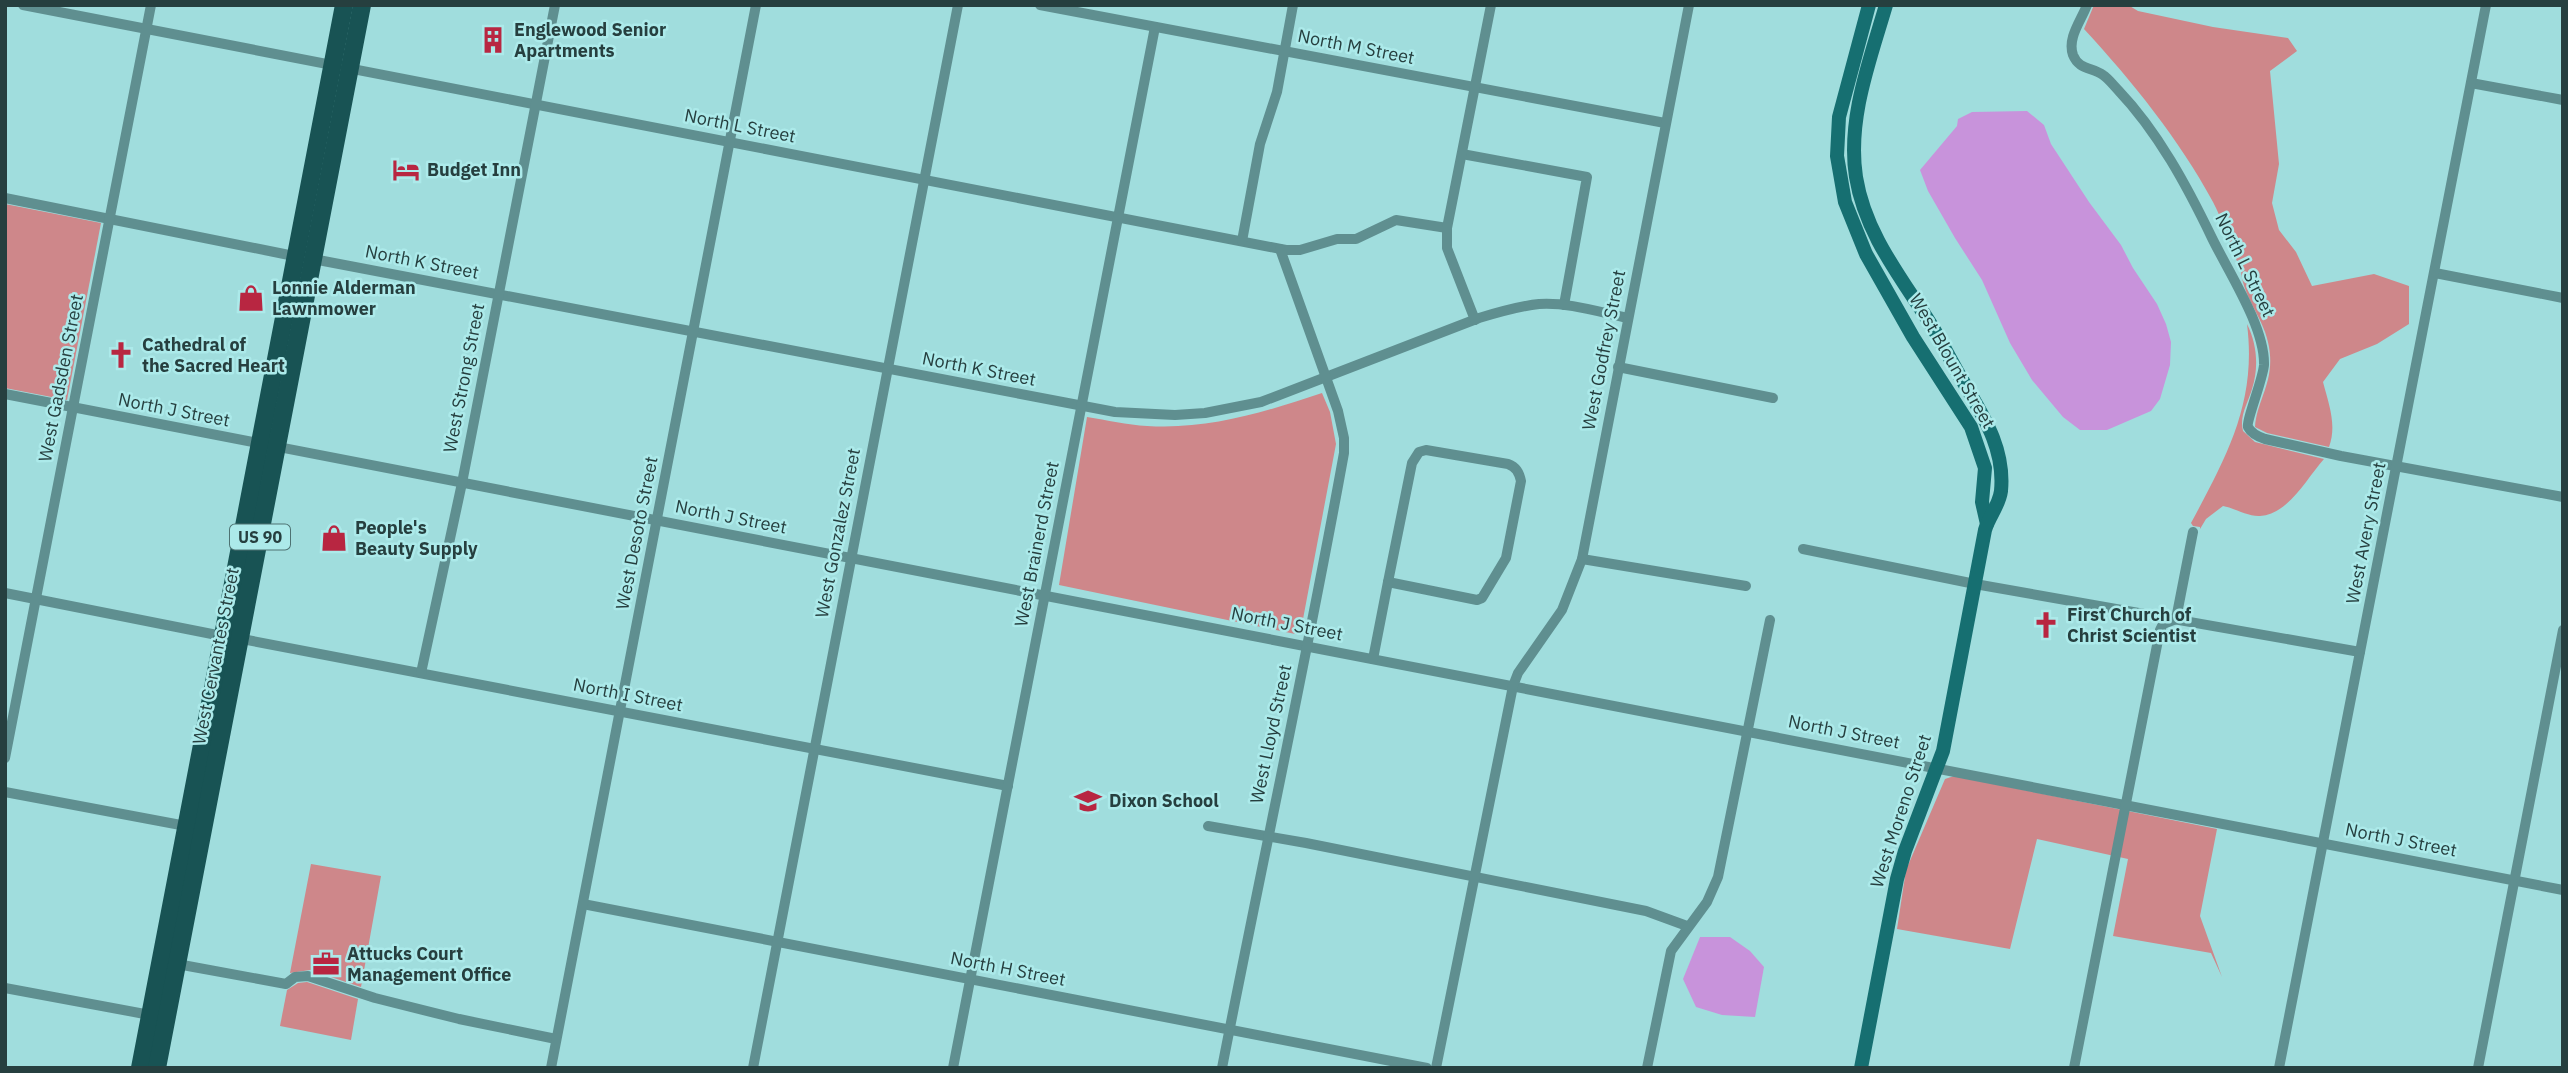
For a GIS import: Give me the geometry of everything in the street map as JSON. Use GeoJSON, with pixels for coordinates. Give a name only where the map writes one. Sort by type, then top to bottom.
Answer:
{"type":"FeatureCollection","features":[{"type":"Feature","properties":{"kind":"main road","name":"West Cervantes Street"},"geometry":{"type":"LineString","coordinates":[[140,1068],[222,636],[313,259],[341,67],[344,5]]}},
{"type":"Feature","properties":{"kind":"main road","name":"West Cervantes Street"},"geometry":{"type":"LineString","coordinates":[[157,1068],[242,639],[294,256],[341,67],[362,5]]}},
{"type":"Feature","properties":{"kind":"main road"},"geometry":{"type":"LineString","coordinates":[[177,964],[171,951],[182,894],[183,880],[178,864]]}},
{"type":"Feature","properties":{"kind":"main road"},"geometry":{"type":"LineString","coordinates":[[150,1015],[156,1019],[158,1027],[150,1068]]}},
{"type":"Feature","properties":{"kind":"street","name":"North L Street"},"geometry":{"type":"LineString","coordinates":[[23,5],[1280,249],[1300,250],[1337,239],[1356,239],[1396,220],[1447,228]]}},
{"type":"Feature","properties":{"kind":"street","name":"West Gadsden Street"},"geometry":{"type":"LineString","coordinates":[[5,758],[151,5]]}},
{"type":"Feature","properties":{"kind":"street","name":"West Strong Street"},"geometry":{"type":"LineString","coordinates":[[421,673],[462,482],[555,5]]}},
{"type":"Feature","properties":{"kind":"street","name":"West Desoto Street"},"geometry":{"type":"LineString","coordinates":[[551,1068],[756,5]]}},
{"type":"Feature","properties":{"kind":"street","name":"West Gonzalez Street"},"geometry":{"type":"LineString","coordinates":[[753,1068],[958,5]]}},
{"type":"Feature","properties":{"kind":"street","name":"North M Street"},"geometry":{"type":"LineString","coordinates":[[1040,5],[1665,123]]}},
{"type":"Feature","properties":{"kind":"street"},"geometry":{"type":"LineString","coordinates":[[1242,241],[1260,144],[1277,92],[1293,5]]}},
{"type":"Feature","properties":{"kind":"street"},"geometry":{"type":"LineString","coordinates":[[1475,320],[1447,248],[1447,228],[1491,5]]}},
{"type":"Feature","properties":{"kind":"street","name":"West Godfrey Street"},"geometry":{"type":"LineString","coordinates":[[1436,1068],[1513,686],[1518,673],[1562,610],[1582,559],[1689,5]]}},
{"type":"Feature","properties":{"kind":"street","name":"West Blount Street"},"geometry":{"type":"LineString","coordinates":[[1869,5],[1841,109],[1837,156],[1844,202],[1860,241],[1913,337],[1971,427],[1985,468],[1982,502],[1987,524]]}},
{"type":"Feature","properties":{"kind":"street","name":"West Blount Street"},"geometry":{"type":"LineString","coordinates":[[1886,5],[1857,110],[1854,142],[1859,192],[1875,235],[1909,295],[1944,344],[1996,442],[2001,491],[1998,505],[1987,524]]}},
{"type":"Feature","properties":{"kind":"street","name":"North L Street"},"geometry":{"type":"LineString","coordinates":[[2087,5],[2073,38],[2072,51],[2081,66],[2103,75],[2161,144],[2201,214],[2259,333],[2264,366],[2260,389],[2248,422],[2249,428],[2257,437],[2563,497]]}},
{"type":"Feature","properties":{"kind":"street","name":"West Avery Street"},"geometry":{"type":"LineString","coordinates":[[2279,1068],[2486,5]]}},
{"type":"Feature","properties":{"kind":"street","name":"West Brainerd Street"},"geometry":{"type":"LineString","coordinates":[[953,1068],[1155,27]]}},
{"type":"Feature","properties":{"kind":"street"},"geometry":{"type":"LineString","coordinates":[[1856,47],[1872,52]]}},
{"type":"Feature","properties":{"kind":"street"},"geometry":{"type":"LineString","coordinates":[[2471,83],[2563,100]]}},
{"type":"Feature","properties":{"kind":"street"},"geometry":{"type":"LineString","coordinates":[[1462,154],[1587,177],[1564,306]]}},
{"type":"Feature","properties":{"kind":"street"},"geometry":{"type":"LineString","coordinates":[[5,198],[294,256]]}},
{"type":"Feature","properties":{"kind":"street"},"geometry":{"type":"LineString","coordinates":[[1860,241],[1875,235]]}},
{"type":"Feature","properties":{"kind":"street","name":"West Lloyd Street"},"geometry":{"type":"LineString","coordinates":[[1222,1068],[1344,453],[1342,424],[1280,249]]}},
{"type":"Feature","properties":{"kind":"street","name":"North K Street"},"geometry":{"type":"LineString","coordinates":[[313,259],[887,370],[1145,415],[1205,413],[1261,402],[1475,320],[1528,306],[1564,306],[1628,318]]}},
{"type":"Feature","properties":{"kind":"street"},"geometry":{"type":"LineString","coordinates":[[2435,273],[2563,298]]}},
{"type":"Feature","properties":{"kind":"street"},"geometry":{"type":"LineString","coordinates":[[1618,367],[1773,397]]}},
{"type":"Feature","properties":{"kind":"street","name":"North J Street"},"geometry":{"type":"LineString","coordinates":[[5,394],[2563,890]]}},
{"type":"Feature","properties":{"kind":"street"},"geometry":{"type":"LineString","coordinates":[[1373,659],[1388,582],[1412,463],[1419,452],[1432,450],[1508,464],[1517,469],[1521,481],[1506,558],[1482,598],[1477,600],[1388,582]]}},
{"type":"Feature","properties":{"kind":"street","name":"West Moreno Street"},"geometry":{"type":"LineString","coordinates":[[1861,1068],[1897,879],[1943,751],[1987,524]]}},
{"type":"Feature","properties":{"kind":"street"},"geometry":{"type":"LineString","coordinates":[[2176,619],[2193,532]]}},
{"type":"Feature","properties":{"kind":"street"},"geometry":{"type":"LineString","coordinates":[[1803,549],[1975,584],[2360,652]]}},
{"type":"Feature","properties":{"kind":"street"},"geometry":{"type":"LineString","coordinates":[[1582,559],[1746,586]]}},
{"type":"Feature","properties":{"kind":"street"},"geometry":{"type":"LineString","coordinates":[[5,593],[222,636]]}},
{"type":"Feature","properties":{"kind":"street"},"geometry":{"type":"LineString","coordinates":[[2074,1068],[2160,630],[2163,624],[2176,619]]}},
{"type":"Feature","properties":{"kind":"street"},"geometry":{"type":"LineString","coordinates":[[1647,1068],[1669,956],[1687,926],[1707,902],[1718,877],[1770,620]]}},
{"type":"Feature","properties":{"kind":"street"},"geometry":{"type":"LineString","coordinates":[[2478,1068],[2563,630]]}},
{"type":"Feature","properties":{"kind":"street","name":"North I Street"},"geometry":{"type":"LineString","coordinates":[[242,639],[1008,786]]}},
{"type":"Feature","properties":{"kind":"street"},"geometry":{"type":"LineString","coordinates":[[2551,691],[2563,693]]}},
{"type":"Feature","properties":{"kind":"street"},"geometry":{"type":"LineString","coordinates":[[5,792],[186,826]]}},
{"type":"Feature","properties":{"kind":"street"},"geometry":{"type":"LineString","coordinates":[[1208,827],[1267,836],[1646,911],[1687,926]]}},
{"type":"Feature","properties":{"kind":"street","name":"North H Street"},"geometry":{"type":"LineString","coordinates":[[583,904],[1427,1068]]}},
{"type":"Feature","properties":{"kind":"street"},"geometry":{"type":"LineString","coordinates":[[177,964],[286,984],[295,977],[308,976],[375,998],[556,1039]]}},
{"type":"Feature","properties":{"kind":"street"},"geometry":{"type":"LineString","coordinates":[[5,988],[150,1015]]}},
{"type":"Feature","properties":{"kind":"shaded area"},"geometry":{"type":"Polygon","coordinates":[[[2094,5],[2128,5],[2138,11],[2213,27],[2288,38],[2297,51],[2270,71],[2279,164],[2272,203],[2279,230],[2296,252],[2312,286],[2374,274],[2409,286],[2409,324],[2377,344],[2340,359],[2323,382],[2332,423],[2329,447],[2267,433],[2255,427],[2270,370],[2267,337],[2246,291],[2221,219],[2200,179],[2154,111],[2084,29],[2094,5]]]}},
{"type":"Feature","properties":{"kind":"shaded area"},"geometry":{"type":"Polygon","coordinates":[[[2027,111],[2044,125],[2051,144],[2121,245],[2157,304],[2171,342],[2170,365],[2160,399],[2151,411],[2107,430],[2080,430],[2063,417],[2032,380],[2010,343],[1982,280],[1928,191],[1920,170],[1957,126],[1958,119],[1972,112],[2027,111]]]}},
{"type":"Feature","properties":{"kind":"shaded area"},"geometry":{"type":"Polygon","coordinates":[[[5,204],[101,223],[67,400],[5,388],[5,204]]]}},
{"type":"Feature","properties":{"kind":"shaded area"},"geometry":{"type":"Polygon","coordinates":[[[2247,324],[2255,348],[2256,364],[2254,381],[2243,415],[2243,431],[2255,442],[2324,459],[2296,494],[2280,509],[2256,516],[2223,506],[2206,519],[2200,529],[2191,523],[2227,451],[2243,404],[2248,379],[2247,324]]]}},
{"type":"Feature","properties":{"kind":"shaded area"},"geometry":{"type":"Polygon","coordinates":[[[1322,393],[1330,412],[1336,444],[1300,635],[1059,585],[1087,417],[1140,425],[1192,425],[1258,413],[1322,393]]]}},
{"type":"Feature","properties":{"kind":"shaded area"},"geometry":{"type":"Polygon","coordinates":[[[1954,776],[2217,829],[2200,916],[2222,977],[2211,953],[2113,936],[2128,859],[2037,839],[2010,949],[1897,929],[1906,870],[1945,779],[1954,776]]]}},
{"type":"Feature","properties":{"kind":"shaded area"},"geometry":{"type":"Polygon","coordinates":[[[311,864],[381,876],[361,987],[310,970],[290,973],[311,864]]]}},
{"type":"Feature","properties":{"kind":"shaded area"},"geometry":{"type":"Polygon","coordinates":[[[1700,937],[1730,937],[1750,951],[1764,967],[1755,1017],[1722,1015],[1696,1007],[1683,979],[1700,937]]]}},
{"type":"Feature","properties":{"kind":"shaded area"},"geometry":{"type":"Polygon","coordinates":[[[307,982],[358,999],[351,1040],[280,1026],[287,990],[298,983],[307,982]]]}},
{"type":"Feature","properties":{"kind":"place","name":"Englewood Senior Apartments"},"geometry":{"type":"Point","coordinates":[493,40]}},
{"type":"Feature","properties":{"kind":"place","name":"Budget Inn"},"geometry":{"type":"Point","coordinates":[406,170]}},
{"type":"Feature","properties":{"kind":"place","name":"Lonnie Alderman Lawnmower"},"geometry":{"type":"Point","coordinates":[251,298]}},
{"type":"Feature","properties":{"kind":"place","name":"Cathedral of the Sacred Heart"},"geometry":{"type":"Point","coordinates":[121,355]}},
{"type":"Feature","properties":{"kind":"place","name":"People's Beauty Supply"},"geometry":{"type":"Point","coordinates":[334,538]}},
{"type":"Feature","properties":{"kind":"place","name":"First Church of Christ Scientist"},"geometry":{"type":"Point","coordinates":[2046,625]}},
{"type":"Feature","properties":{"kind":"place","name":"Dixon School"},"geometry":{"type":"Point","coordinates":[1088,801]}},
{"type":"Feature","properties":{"kind":"place","name":"Attucks Court Management Office"},"geometry":{"type":"Point","coordinates":[326,964]}}]}
